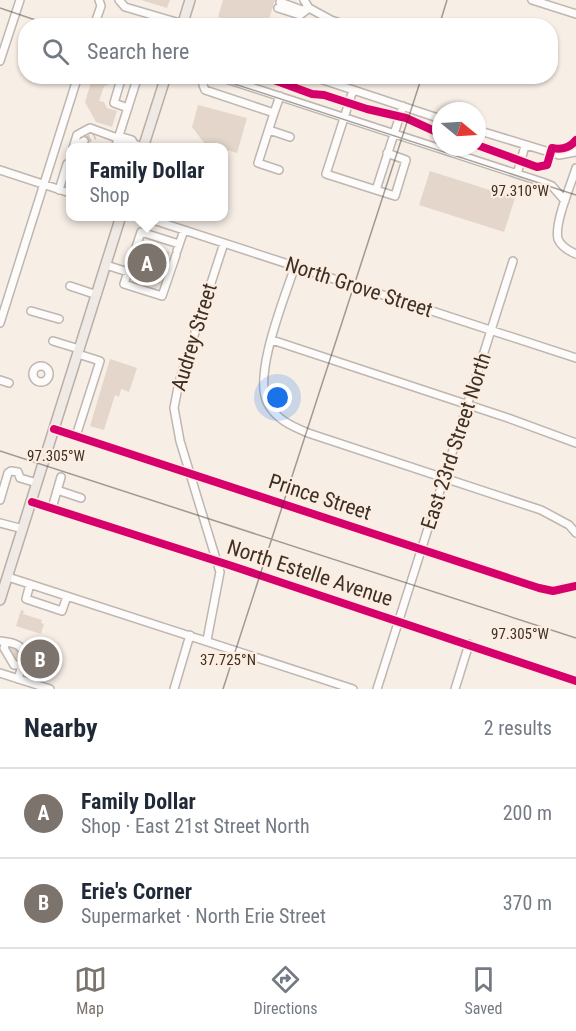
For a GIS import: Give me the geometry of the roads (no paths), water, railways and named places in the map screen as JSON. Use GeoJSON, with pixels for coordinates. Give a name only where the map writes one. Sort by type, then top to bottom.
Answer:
{"type":"FeatureCollection","features":[{"type":"Feature","properties":{"kind":"main road"},"geometry":{"type":"LineString","coordinates":[[185,18],[190,0]]}},
{"type":"Feature","properties":{"kind":"main road"},"geometry":{"type":"LineString","coordinates":[[141,143],[163,84]]}},
{"type":"Feature","properties":{"kind":"main road"},"geometry":{"type":"LineString","coordinates":[[0,600],[119,221]]}},
{"type":"Feature","properties":{"kind":"street"},"geometry":{"type":"LineString","coordinates":[[0,61],[20,0]]}},
{"type":"Feature","properties":{"kind":"street"},"geometry":{"type":"LineString","coordinates":[[119,0],[125,7],[160,18]]}},
{"type":"Feature","properties":{"kind":"street"},"geometry":{"type":"LineString","coordinates":[[304,0],[309,8],[324,18]]}},
{"type":"Feature","properties":{"kind":"street"},"geometry":{"type":"LineString","coordinates":[[532,0],[576,14]]}},
{"type":"Feature","properties":{"kind":"street"},"geometry":{"type":"LineString","coordinates":[[96,18],[100,1]]}},
{"type":"Feature","properties":{"kind":"street"},"geometry":{"type":"LineString","coordinates":[[279,5],[302,10],[309,8]]}},
{"type":"Feature","properties":{"kind":"street"},"geometry":{"type":"LineString","coordinates":[[0,323],[75,84]]}},
{"type":"Feature","properties":{"kind":"street"},"geometry":{"type":"LineString","coordinates":[[120,84],[114,103],[128,108]]}},
{"type":"Feature","properties":{"kind":"street"},"geometry":{"type":"LineString","coordinates":[[117,143],[136,84]]}},
{"type":"Feature","properties":{"kind":"street"},"geometry":{"type":"LineString","coordinates":[[203,84],[206,90],[274,113]]}},
{"type":"Feature","properties":{"kind":"street"},"geometry":{"type":"LineString","coordinates":[[234,99],[239,84]]}},
{"type":"Feature","properties":{"kind":"street"},"geometry":{"type":"LineString","coordinates":[[242,84],[552,186],[565,201]]}},
{"type":"Feature","properties":{"kind":"street"},"geometry":{"type":"LineString","coordinates":[[335,84],[432,115]]}},
{"type":"Feature","properties":{"kind":"street"},"geometry":{"type":"LineString","coordinates":[[353,90],[326,174],[395,196],[406,159],[387,153]]}},
{"type":"Feature","properties":{"kind":"street"},"geometry":{"type":"LineString","coordinates":[[279,170],[258,163],[280,96]]}},
{"type":"Feature","properties":{"kind":"street"},"geometry":{"type":"LineString","coordinates":[[376,190],[403,106]]}},
{"type":"Feature","properties":{"kind":"street"},"geometry":{"type":"LineString","coordinates":[[74,143],[77,135],[86,129],[93,129],[97,134],[122,137],[136,143]]}},
{"type":"Feature","properties":{"kind":"street"},"geometry":{"type":"LineString","coordinates":[[269,130],[290,137]]}},
{"type":"Feature","properties":{"kind":"street"},"geometry":{"type":"LineString","coordinates":[[486,133],[559,156],[576,152]]}},
{"type":"Feature","properties":{"kind":"street"},"geometry":{"type":"LineString","coordinates":[[80,143],[84,141]]}},
{"type":"Feature","properties":{"kind":"street"},"geometry":{"type":"LineString","coordinates":[[517,174],[525,146]]}},
{"type":"Feature","properties":{"kind":"street"},"geometry":{"type":"LineString","coordinates":[[576,168],[558,227],[558,237],[566,249],[576,254]]}},
{"type":"Feature","properties":{"kind":"street"},"geometry":{"type":"LineString","coordinates":[[0,170],[66,192]]}},
{"type":"Feature","properties":{"kind":"street"},"geometry":{"type":"LineString","coordinates":[[59,189],[66,172]]}},
{"type":"Feature","properties":{"kind":"street","name":"North Grove Street"},"geometry":{"type":"LineString","coordinates":[[164,221],[184,230],[576,358]]}},
{"type":"Feature","properties":{"kind":"street"},"geometry":{"type":"LineString","coordinates":[[177,250],[141,232],[124,284],[162,296],[184,230]]}},
{"type":"Feature","properties":{"kind":"street","name":"Audrey Street"},"geometry":{"type":"LineString","coordinates":[[207,640],[220,572],[180,441],[174,408],[175,396],[224,243]]}},
{"type":"Feature","properties":{"kind":"street","name":"East 23rd Street North"},"geometry":{"type":"LineString","coordinates":[[376,689],[513,261]]}},
{"type":"Feature","properties":{"kind":"street"},"geometry":{"type":"LineString","coordinates":[[106,265],[128,272]]}},
{"type":"Feature","properties":{"kind":"street"},"geometry":{"type":"LineString","coordinates":[[295,266],[265,360],[262,384],[267,402],[277,416],[298,429],[541,510],[568,525],[576,533]]}},
{"type":"Feature","properties":{"kind":"street"},"geometry":{"type":"LineString","coordinates":[[70,286],[97,295]]}},
{"type":"Feature","properties":{"kind":"street"},"geometry":{"type":"LineString","coordinates":[[31,311],[59,320]]}},
{"type":"Feature","properties":{"kind":"street"},"geometry":{"type":"LineString","coordinates":[[272,340],[556,434],[576,443]]}},
{"type":"Feature","properties":{"kind":"street"},"geometry":{"type":"LineString","coordinates":[[52,341],[100,361],[76,436]]}},
{"type":"Feature","properties":{"kind":"street"},"geometry":{"type":"LineString","coordinates":[[0,380],[9,383]]}},
{"type":"Feature","properties":{"kind":"street","name":"Prince Street"},"geometry":{"type":"LineString","coordinates":[[54,429],[539,588],[553,591],[576,586]]}},
{"type":"Feature","properties":{"kind":"street"},"geometry":{"type":"LineString","coordinates":[[0,500],[8,473],[11,471],[18,472],[20,478],[37,483]]}},
{"type":"Feature","properties":{"kind":"street"},"geometry":{"type":"LineString","coordinates":[[52,508],[61,477]]}},
{"type":"Feature","properties":{"kind":"street"},"geometry":{"type":"LineString","coordinates":[[57,490],[81,498]]}},
{"type":"Feature","properties":{"kind":"street","name":"North Estelle Avenue"},"geometry":{"type":"LineString","coordinates":[[32,502],[576,681]]}},
{"type":"Feature","properties":{"kind":"street"},"geometry":{"type":"LineString","coordinates":[[0,523],[23,529]]}},
{"type":"Feature","properties":{"kind":"street"},"geometry":{"type":"LineString","coordinates":[[8,577],[353,689]]}},
{"type":"Feature","properties":{"kind":"street"},"geometry":{"type":"LineString","coordinates":[[30,584],[26,599],[62,612],[67,596]]}},
{"type":"Feature","properties":{"kind":"street"},"geometry":{"type":"LineString","coordinates":[[174,689],[190,635]]}},
{"type":"Feature","properties":{"kind":"street"},"geometry":{"type":"LineString","coordinates":[[18,679],[22,665],[24,658],[21,648],[15,644],[3,642],[14,665],[22,665]]}},
{"type":"Feature","properties":{"kind":"street"},"geometry":{"type":"LineString","coordinates":[[455,689],[469,644]]}},
{"type":"Feature","properties":{"kind":"street"},"geometry":{"type":"LineString","coordinates":[[0,673],[50,689]]}},
{"type":"Feature","properties":{"kind":"tunnel"},"geometry":{"type":"LineString","coordinates":[[84,141],[95,136]]}},
{"type":"Feature","properties":{"kind":"place","name":"Family Dollar"},"geometry":{"type":"Point","coordinates":[147,263]}},
{"type":"Feature","properties":{"kind":"place","name":"Erie's Corner"},"geometry":{"type":"Point","coordinates":[40,659]}}]}
